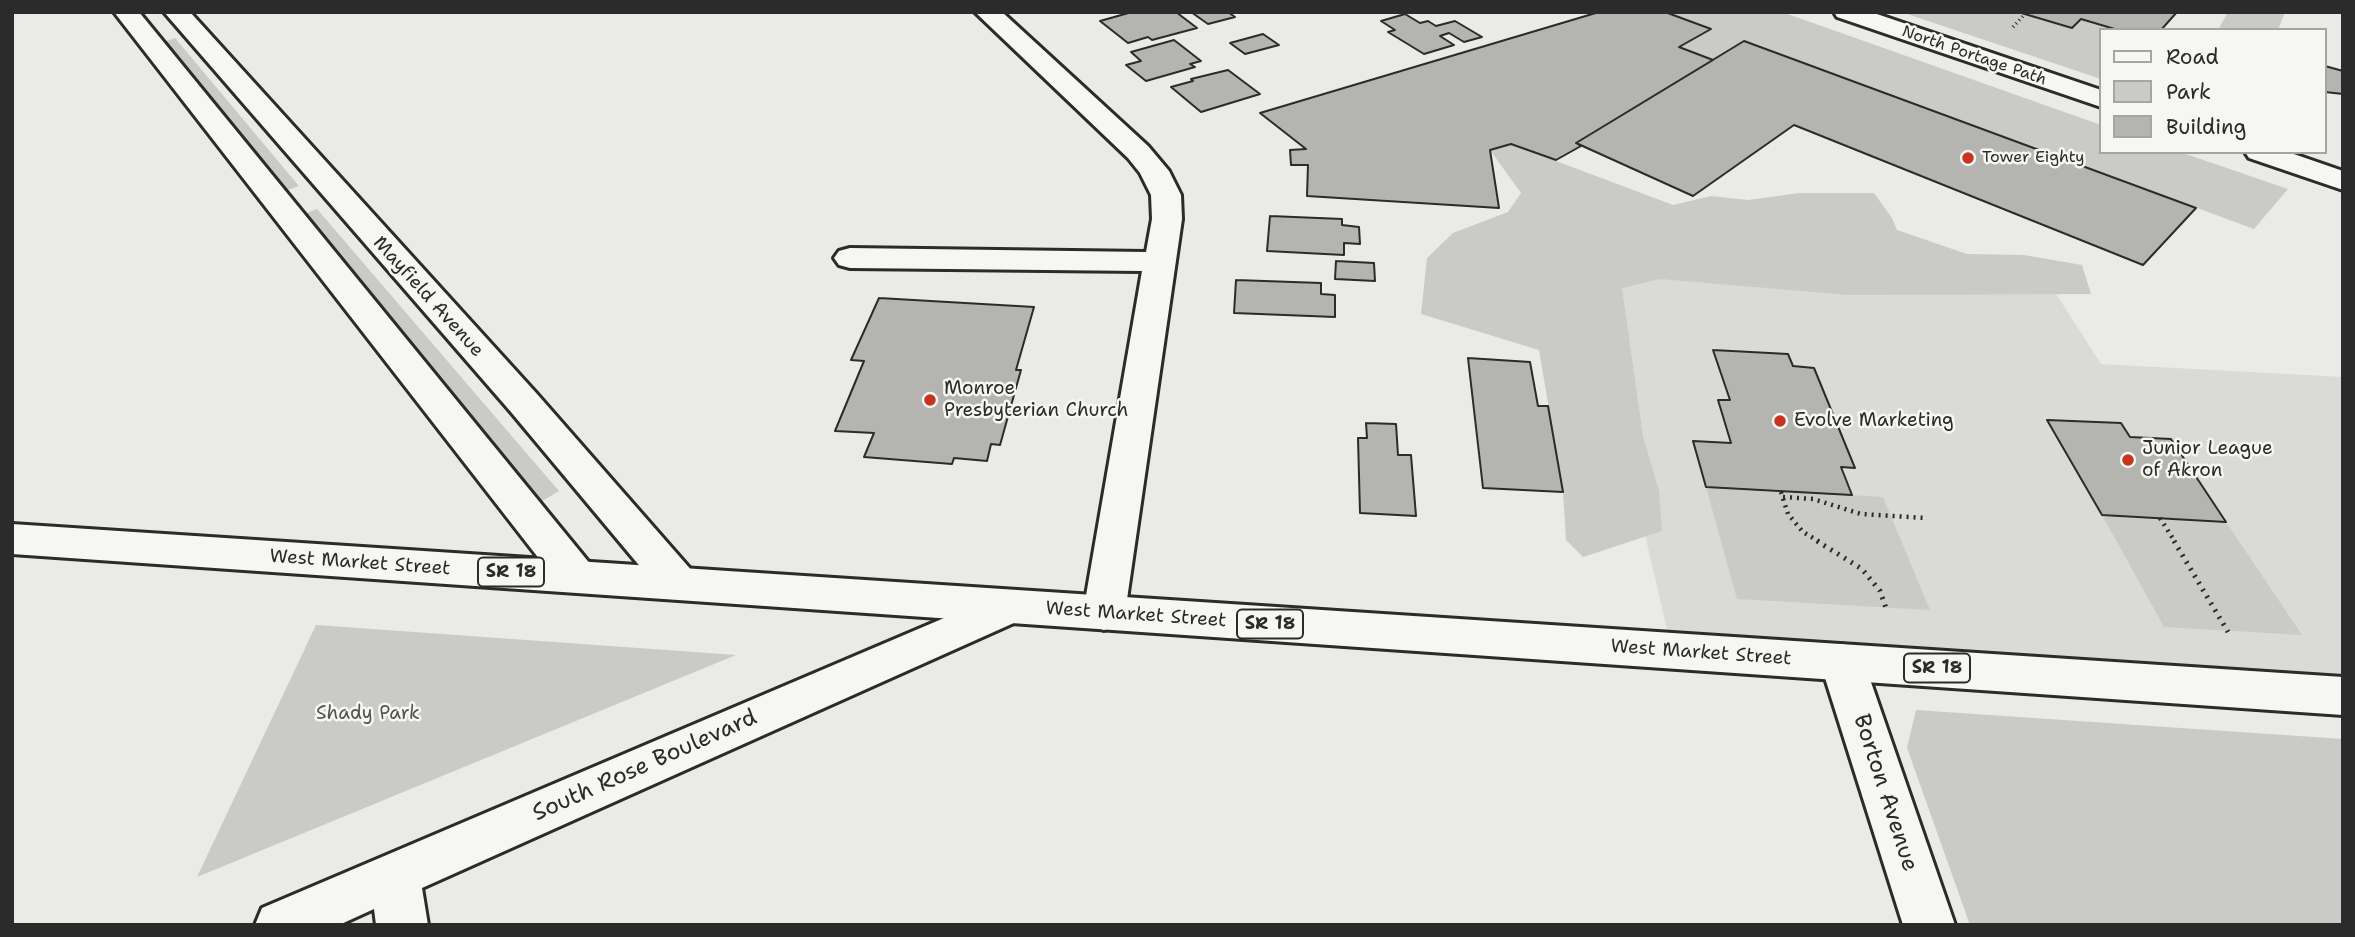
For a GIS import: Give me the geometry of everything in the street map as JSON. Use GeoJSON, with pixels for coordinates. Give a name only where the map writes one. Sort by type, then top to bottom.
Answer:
{"type":"FeatureCollection","features":[{"type":"Feature","properties":{"kind":"street"},"geometry":{"type":"LineString","coordinates":[[130,17],[170,12]]}},
{"type":"Feature","properties":{"kind":"street","name":"Mayfield Avenue"},"geometry":{"type":"LineString","coordinates":[[176,12],[524,403],[678,583]]}},
{"type":"Feature","properties":{"kind":"street","name":"North Portage Path"},"geometry":{"type":"LineString","coordinates":[[1846,12],[2100,99]]}},
{"type":"Feature","properties":{"kind":"street"},"geometry":{"type":"LineString","coordinates":[[998,14],[1138,152],[1154,171],[1166,195],[1167,219],[1104,613]]}},
{"type":"Feature","properties":{"kind":"street"},"geometry":{"type":"LineString","coordinates":[[130,17],[576,576]]}},
{"type":"Feature","properties":{"kind":"street"},"geometry":{"type":"LineString","coordinates":[[2265,154],[2343,181]]}},
{"type":"Feature","properties":{"kind":"street"},"geometry":{"type":"LineString","coordinates":[[281,206],[331,188]]}},
{"type":"Feature","properties":{"kind":"street"},"geometry":{"type":"LineString","coordinates":[[850,258],[1160,262]]}},
{"type":"Feature","properties":{"kind":"street","name":"West Market Street"},"geometry":{"type":"LineString","coordinates":[[12,539],[2343,696]]}},
{"type":"Feature","properties":{"kind":"street","name":"South Rose Boulevard"},"geometry":{"type":"LineString","coordinates":[[281,925],[1010,607]]}},
{"type":"Feature","properties":{"kind":"street","name":"Borton Avenue"},"geometry":{"type":"LineString","coordinates":[[1842,662],[1929,925]]}},
{"type":"Feature","properties":{"kind":"street"},"geometry":{"type":"LineString","coordinates":[[394,875],[402,925]]}},
{"type":"Feature","properties":{"kind":"path"},"geometry":{"type":"LineString","coordinates":[[2013,27],[2025,15]]}},
{"type":"Feature","properties":{"kind":"path"},"geometry":{"type":"LineString","coordinates":[[1886,608],[1880,590],[1862,569],[1802,532],[1788,514],[1782,494],[1812,499],[1861,514],[1925,517]]}},
{"type":"Feature","properties":{"kind":"path"},"geometry":{"type":"LineString","coordinates":[[2160,518],[2228,632]]}},
{"type":"Feature","properties":{"kind":"shaded area"},"geometry":{"type":"Polygon","coordinates":[[[1582,264],[2051,286],[2101,364],[2343,377],[2343,696],[1672,651],[1582,264]]]}},
{"type":"Feature","properties":{"kind":"green space"},"geometry":{"type":"Polygon","coordinates":[[[1665,12],[1782,12],[2100,125],[2100,154],[2186,154],[2288,189],[2254,229],[1744,41],[1713,60],[1679,47],[1710,29],[1665,12]]]}},
{"type":"Feature","properties":{"kind":"green space"},"geometry":{"type":"Polygon","coordinates":[[[1901,12],[2018,12],[2071,28],[2081,19],[2111,28],[2100,28],[2100,79],[1901,12]]]}},
{"type":"Feature","properties":{"kind":"green space"},"geometry":{"type":"Polygon","coordinates":[[[2228,12],[2285,12],[2279,28],[2219,28],[2228,12]]]}},
{"type":"Feature","properties":{"kind":"green space"},"geometry":{"type":"Polygon","coordinates":[[[175,38],[299,186],[279,193],[161,43],[175,38]]]}},
{"type":"Feature","properties":{"kind":"green space"},"geometry":{"type":"Polygon","coordinates":[[[1511,144],[1673,205],[1711,196],[1748,200],[1799,193],[1874,193],[1897,230],[1967,254],[2024,255],[2082,265],[2091,294],[1849,295],[1660,279],[1622,288],[1643,437],[1659,491],[1662,531],[1583,557],[1566,540],[1563,492],[1539,350],[1421,314],[1427,258],[1453,233],[1508,212],[1521,193],[1490,150],[1511,144]]]}},
{"type":"Feature","properties":{"kind":"green space"},"geometry":{"type":"Polygon","coordinates":[[[317,209],[559,491],[532,507],[302,215],[317,209]]]}},
{"type":"Feature","properties":{"kind":"green space"},"geometry":{"type":"Polygon","coordinates":[[[1706,487],[1883,497],[1930,610],[1737,599],[1706,487]]]}},
{"type":"Feature","properties":{"kind":"green space"},"geometry":{"type":"Polygon","coordinates":[[[2102,515],[2226,522],[2302,635],[2164,627],[2102,515]]]}},
{"type":"Feature","properties":{"kind":"green space","name":"Shady Park"},"geometry":{"type":"Polygon","coordinates":[[[316,625],[736,655],[197,877],[316,625]]]}},
{"type":"Feature","properties":{"kind":"green space"},"geometry":{"type":"Polygon","coordinates":[[[1916,710],[2343,739],[2343,925],[1970,925],[1907,748],[1916,710]]]}},
{"type":"Feature","properties":{"kind":"building"},"geometry":{"type":"Polygon","coordinates":[[[1132,12],[1176,12],[1197,28],[1152,40],[1148,37],[1128,43],[1100,21],[1132,12]]]}},
{"type":"Feature","properties":{"kind":"building"},"geometry":{"type":"Polygon","coordinates":[[[1191,12],[1228,12],[1235,17],[1208,24],[1191,12]]]}},
{"type":"Feature","properties":{"kind":"building"},"geometry":{"type":"Polygon","coordinates":[[[1599,12],[1665,12],[1711,29],[1679,47],[1713,60],[1576,143],[1581,146],[1556,160],[1511,144],[1490,150],[1499,208],[1307,196],[1308,165],[1291,165],[1290,150],[1306,149],[1260,113],[1599,12]]]}},
{"type":"Feature","properties":{"kind":"building"},"geometry":{"type":"Polygon","coordinates":[[[2018,12],[2177,12],[2163,28],[2111,28],[2081,19],[2072,28],[2018,12]]]}},
{"type":"Feature","properties":{"kind":"building"},"geometry":{"type":"Polygon","coordinates":[[[1405,14],[1420,23],[1428,21],[1436,26],[1455,21],[1482,37],[1464,42],[1449,33],[1440,36],[1454,45],[1424,54],[1388,32],[1395,30],[1381,21],[1405,14]]]}},
{"type":"Feature","properties":{"kind":"building"},"geometry":{"type":"Polygon","coordinates":[[[1263,34],[1279,45],[1245,54],[1230,43],[1263,34]]]}},
{"type":"Feature","properties":{"kind":"building"},"geometry":{"type":"Polygon","coordinates":[[[1174,40],[1201,61],[1190,64],[1195,67],[1146,81],[1126,65],[1141,61],[1131,52],[1174,40]]]}},
{"type":"Feature","properties":{"kind":"building","name":"Tower Eighty"},"geometry":{"type":"Polygon","coordinates":[[[1744,41],[2196,208],[2143,265],[1794,125],[1693,196],[1576,143],[1744,41]]]}},
{"type":"Feature","properties":{"kind":"building"},"geometry":{"type":"Polygon","coordinates":[[[2327,67],[2343,71],[2343,94],[2327,92],[2327,67]]]}},
{"type":"Feature","properties":{"kind":"building"},"geometry":{"type":"Polygon","coordinates":[[[1228,70],[1260,94],[1201,112],[1171,87],[1193,81],[1191,79],[1228,70]]]}},
{"type":"Feature","properties":{"kind":"building"},"geometry":{"type":"Polygon","coordinates":[[[1270,216],[1342,219],[1342,225],[1359,227],[1360,244],[1344,243],[1344,255],[1267,251],[1270,216]]]}},
{"type":"Feature","properties":{"kind":"building"},"geometry":{"type":"Polygon","coordinates":[[[1336,261],[1374,263],[1375,281],[1335,279],[1336,261]]]}},
{"type":"Feature","properties":{"kind":"building"},"geometry":{"type":"Polygon","coordinates":[[[1236,280],[1321,283],[1321,294],[1335,295],[1335,317],[1234,313],[1236,280]]]}},
{"type":"Feature","properties":{"kind":"building","name":"Monroe Presbyterian Church"},"geometry":{"type":"Polygon","coordinates":[[[879,298],[1034,307],[1016,370],[1021,370],[1000,445],[991,444],[987,461],[954,458],[952,464],[864,457],[874,433],[835,431],[864,361],[851,360],[879,298]]]}},
{"type":"Feature","properties":{"kind":"building","name":"Evolve Marketing"},"geometry":{"type":"Polygon","coordinates":[[[1713,350],[1788,354],[1793,366],[1814,368],[1855,468],[1841,467],[1852,495],[1706,487],[1693,441],[1731,443],[1718,400],[1730,400],[1713,350]]]}},
{"type":"Feature","properties":{"kind":"building"},"geometry":{"type":"Polygon","coordinates":[[[1468,358],[1530,362],[1538,406],[1548,406],[1563,492],[1483,488],[1468,358]]]}},
{"type":"Feature","properties":{"kind":"building","name":"Junior League of Akron"},"geometry":{"type":"Polygon","coordinates":[[[2047,420],[2121,423],[2130,437],[2171,439],[2226,522],[2102,515],[2047,420]]]}},
{"type":"Feature","properties":{"kind":"building"},"geometry":{"type":"Polygon","coordinates":[[[1366,423],[1396,424],[1398,455],[1411,455],[1416,516],[1360,513],[1358,438],[1367,438],[1366,423]]]}},
{"type":"Feature","properties":{"kind":"place","name":"Tower Eighty"},"geometry":{"type":"Point","coordinates":[1968,158]}},
{"type":"Feature","properties":{"kind":"place","name":"Monroe Presbyterian Church"},"geometry":{"type":"Point","coordinates":[930,400]}},
{"type":"Feature","properties":{"kind":"place","name":"Evolve Marketing"},"geometry":{"type":"Point","coordinates":[1780,421]}},
{"type":"Feature","properties":{"kind":"place","name":"Junior League of Akron"},"geometry":{"type":"Point","coordinates":[2128,460]}}]}
